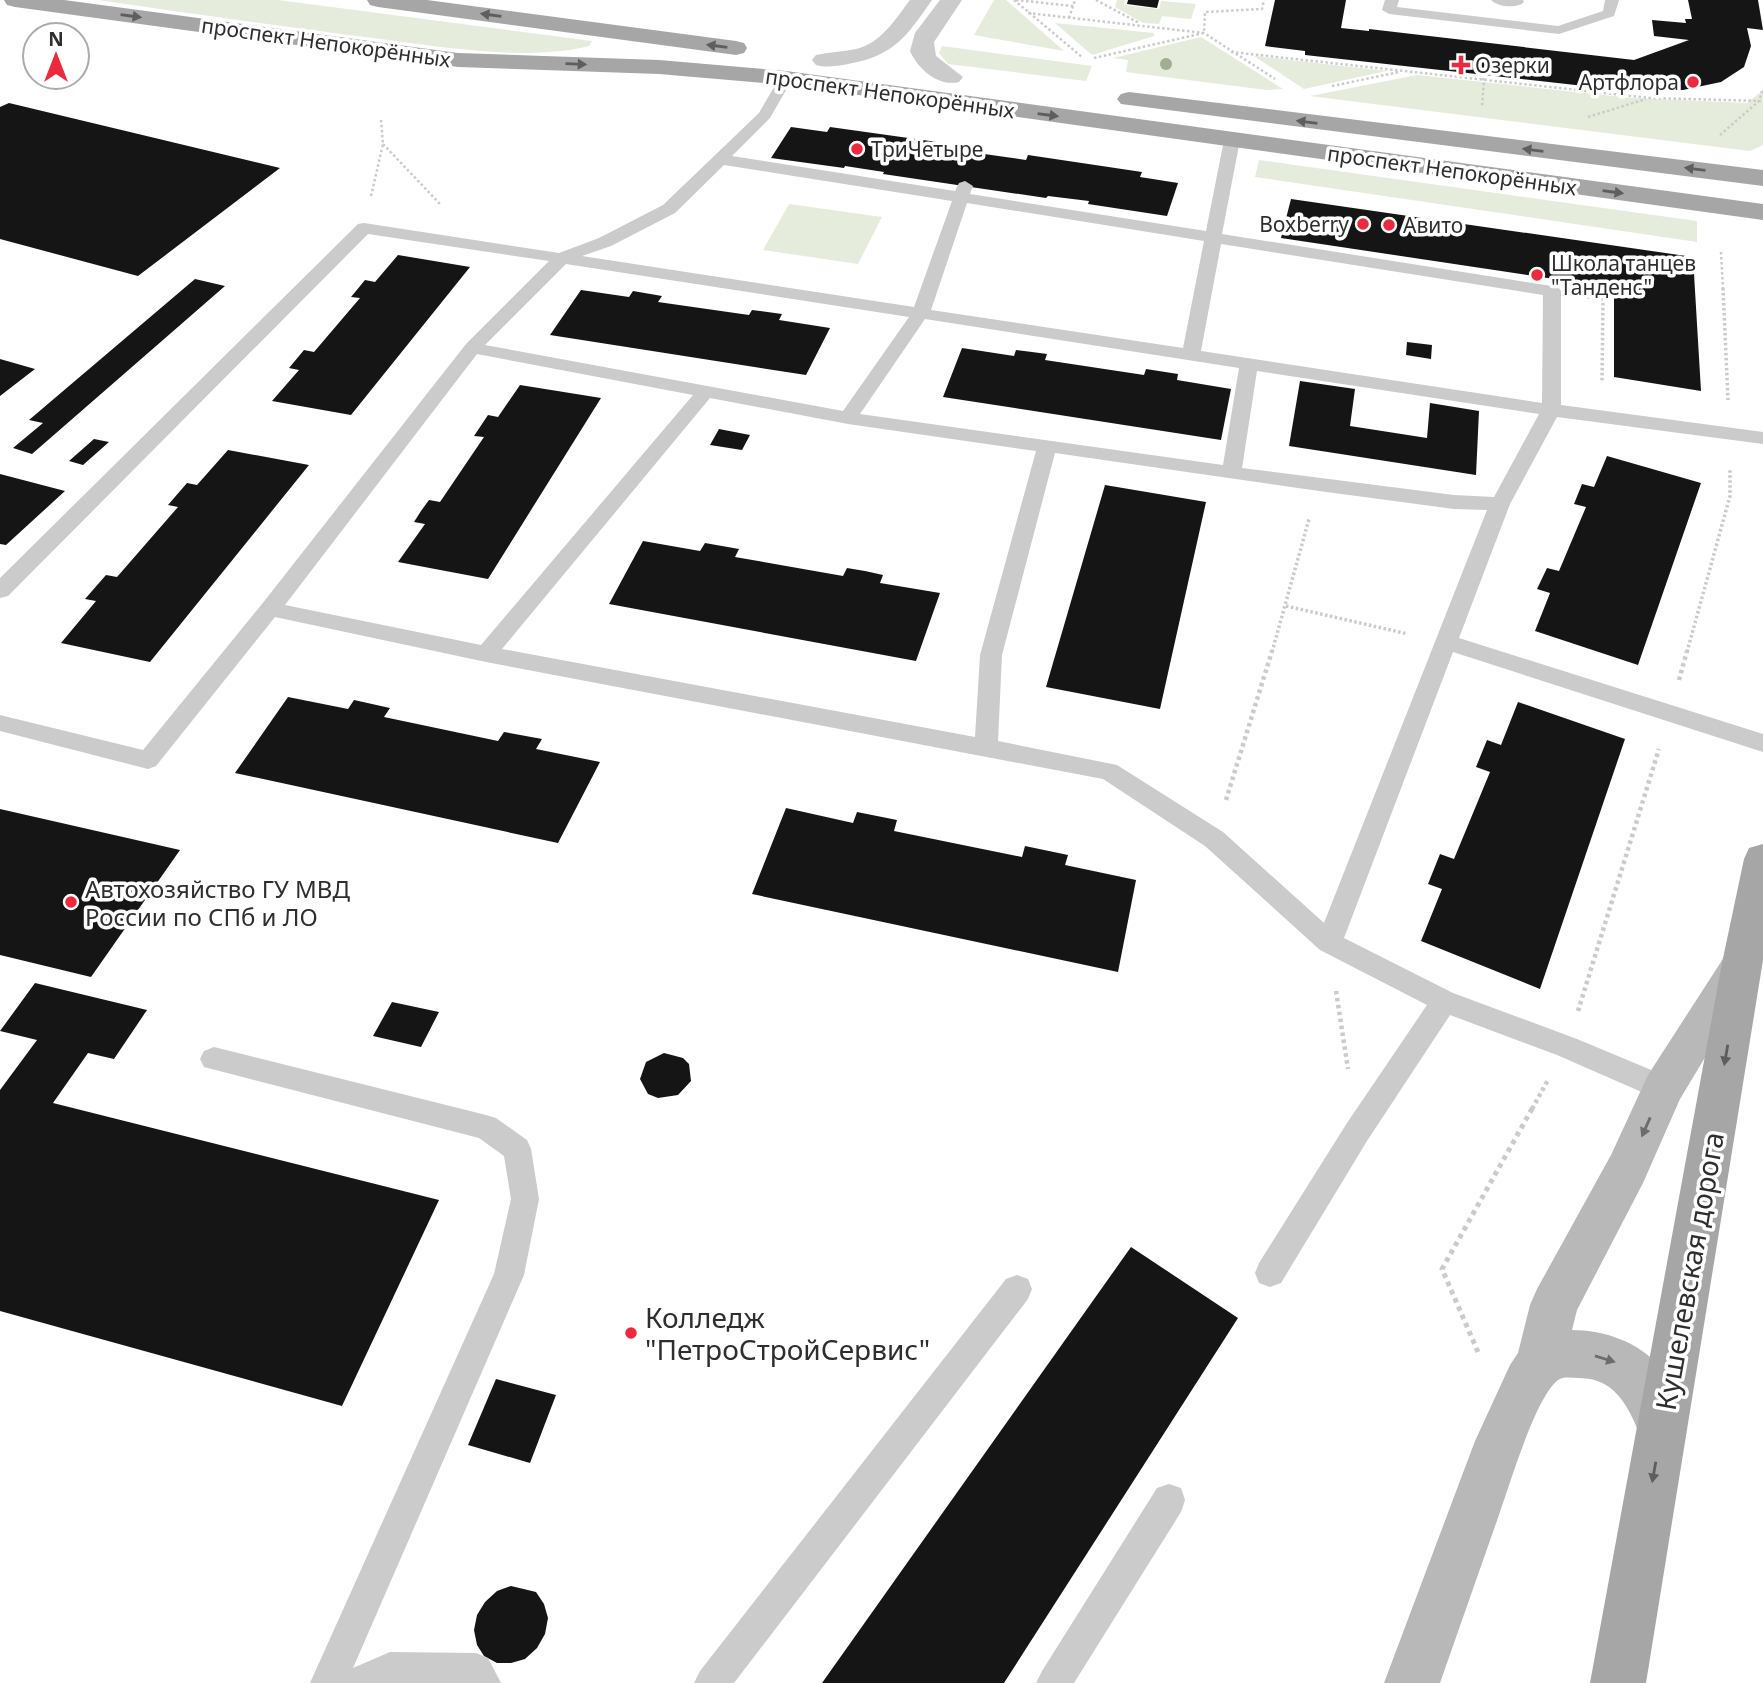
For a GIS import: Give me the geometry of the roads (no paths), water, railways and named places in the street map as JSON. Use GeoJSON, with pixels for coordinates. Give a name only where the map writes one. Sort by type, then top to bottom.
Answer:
{"type":"FeatureCollection","features":[{"type":"Feature","properties":{"kind":"main road","name":"проспект Непокорённых"},"geometry":{"type":"LineString","coordinates":[[15,0],[458,60],[659,67],[792,67],[1232,140],[1763,212]]}},
{"type":"Feature","properties":{"kind":"main road","name":"проспект Непокорённых"},"geometry":{"type":"LineString","coordinates":[[381,0],[755,51]]}},
{"type":"Feature","properties":{"kind":"main road","name":"проспект Непокорённых"},"geometry":{"type":"LineString","coordinates":[[792,67],[824,60],[979,80]]}},
{"type":"Feature","properties":{"kind":"main road","name":"проспект Непокорённых"},"geometry":{"type":"LineString","coordinates":[[1102,96],[1763,178]]}},
{"type":"Feature","properties":{"kind":"main road","name":"Кушелевская дорога"},"geometry":{"type":"LineString","coordinates":[[1618,1683],[1742,963],[1763,859]]}},
{"type":"Feature","properties":{"kind":"main road"},"geometry":{"type":"LineString","coordinates":[[1412,1683],[1500,1441],[1527,1382],[1540,1364],[1554,1305],[1627,1169],[1663,1088],[1742,963]]}},
{"type":"Feature","properties":{"kind":"main road"},"geometry":{"type":"LineString","coordinates":[[1540,1364],[1562,1354],[1588,1354],[1621,1364],[1644,1386],[1662,1427]]}},
{"type":"Feature","properties":{"kind":"street"},"geometry":{"type":"LineString","coordinates":[[824,60],[853,58],[887,45],[921,0]]}},
{"type":"Feature","properties":{"kind":"street"},"geometry":{"type":"LineString","coordinates":[[951,0],[922,41],[921,50],[923,59],[951,77]]}},
{"type":"Feature","properties":{"kind":"lane"},"geometry":{"type":"LineString","coordinates":[[1392,0],[1390,10],[1559,30],[1609,13],[1612,0]]}},
{"type":"Feature","properties":{"kind":"lane"},"geometry":{"type":"LineString","coordinates":[[1498,0],[1517,2]]}},
{"type":"Feature","properties":{"kind":"lane"},"geometry":{"type":"LineString","coordinates":[[0,723],[148,760],[270,609],[471,348],[563,257],[605,242],[668,209],[765,114],[792,67]]}},
{"type":"Feature","properties":{"kind":"lane"},"geometry":{"type":"LineString","coordinates":[[1191,354],[1232,140]]}},
{"type":"Feature","properties":{"kind":"lane"},"geometry":{"type":"LineString","coordinates":[[719,159],[963,192],[1213,239],[1552,291],[1551,410],[1500,504],[1329,943]]}},
{"type":"Feature","properties":{"kind":"lane"},"geometry":{"type":"LineString","coordinates":[[848,418],[920,313],[963,192]]}},
{"type":"Feature","properties":{"kind":"lane"},"geometry":{"type":"LineString","coordinates":[[0,591],[364,228],[1551,410],[1763,438]]}},
{"type":"Feature","properties":{"kind":"lane"},"geometry":{"type":"LineString","coordinates":[[471,348],[848,418],[1319,485],[1454,502],[1500,504]]}},
{"type":"Feature","properties":{"kind":"lane"},"geometry":{"type":"LineString","coordinates":[[1232,471],[1249,363]]}},
{"type":"Feature","properties":{"kind":"lane"},"geometry":{"type":"LineString","coordinates":[[486,654],[705,392]]}},
{"type":"Feature","properties":{"kind":"lane"},"geometry":{"type":"LineString","coordinates":[[986,748],[991,655],[1047,446]]}},
{"type":"Feature","properties":{"kind":"lane"},"geometry":{"type":"LineString","coordinates":[[270,609],[486,654],[1109,771],[1214,839],[1329,943],[1444,1001],[1567,1046],[1663,1088]]}},
{"type":"Feature","properties":{"kind":"lane"},"geometry":{"type":"LineString","coordinates":[[1446,642],[1763,743]]}},
{"type":"Feature","properties":{"kind":"lane"},"geometry":{"type":"LineString","coordinates":[[1270,1273],[1357,1132],[1444,1001]]}},
{"type":"Feature","properties":{"kind":"lane"},"geometry":{"type":"LineString","coordinates":[[214,1059],[486,1127],[517,1149],[525,1199],[509,1275],[328,1683]]}},
{"type":"Feature","properties":{"kind":"lane"},"geometry":{"type":"LineString","coordinates":[[712,1683],[1017,1289]]}},
{"type":"Feature","properties":{"kind":"lane"},"geometry":{"type":"LineString","coordinates":[[1054,1683],[1169,1500]]}},
{"type":"Feature","properties":{"kind":"lane"},"geometry":{"type":"LineString","coordinates":[[358,1683],[390,1669],[476,1670],[483,1683]]}},
{"type":"Feature","properties":{"kind":"place","name":"Озерки"},"geometry":{"type":"Point","coordinates":[1461,65]}},
{"type":"Feature","properties":{"kind":"place","name":"Артфлора"},"geometry":{"type":"Point","coordinates":[1693,82]}},
{"type":"Feature","properties":{"kind":"place","name":"ТриЧетыре"},"geometry":{"type":"Point","coordinates":[857,149]}},
{"type":"Feature","properties":{"kind":"place","name":"Boxberry"},"geometry":{"type":"Point","coordinates":[1363,224]}},
{"type":"Feature","properties":{"kind":"place","name":"Авито"},"geometry":{"type":"Point","coordinates":[1389,225]}},
{"type":"Feature","properties":{"kind":"place","name":"Школа танцев \"Танденс\""},"geometry":{"type":"Point","coordinates":[1537,275]}},
{"type":"Feature","properties":{"kind":"place","name":"Автохозяйство ГУ МВД России по СПб и ЛО"},"geometry":{"type":"Point","coordinates":[71,902]}},
{"type":"Feature","properties":{"kind":"place","name":"Колледж \"ПетроСтройСервис\""},"geometry":{"type":"Point","coordinates":[631,1333]}}]}
